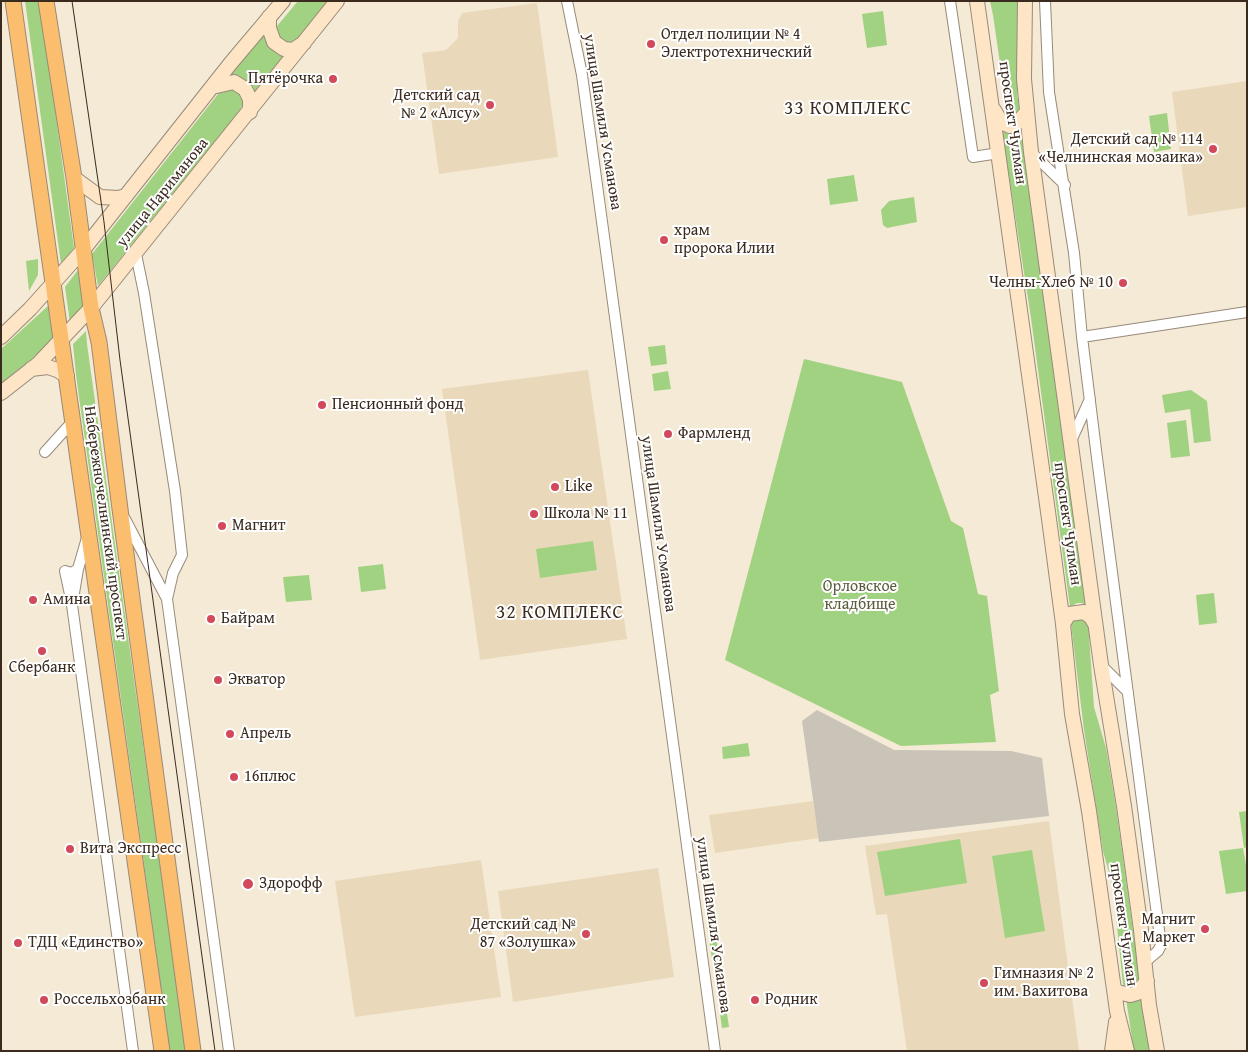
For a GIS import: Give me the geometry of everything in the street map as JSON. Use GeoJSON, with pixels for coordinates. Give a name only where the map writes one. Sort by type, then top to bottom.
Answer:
{"type":"FeatureCollection","features":[{"type":"Feature","properties":{"kind":"main road","name":"Набережночелнинский проспект"},"geometry":{"type":"LineString","coordinates":[[13,1],[162,1051]]}},
{"type":"Feature","properties":{"kind":"main road","name":"Набережночелнинский проспект"},"geometry":{"type":"LineString","coordinates":[[46,1],[92,308],[99,342],[193,1051]]}},
{"type":"Feature","properties":{"kind":"main road","name":"улица Нариманова"},"geometry":{"type":"LineString","coordinates":[[1,337],[53,285],[83,250],[282,1]]}},
{"type":"Feature","properties":{"kind":"main road","name":"улица Нариманова"},"geometry":{"type":"LineString","coordinates":[[1,393],[31,369],[92,308],[337,1]]}},
{"type":"Feature","properties":{"kind":"main road","name":"проспект Чулман"},"geometry":{"type":"LineString","coordinates":[[977,1],[1063,624],[1072,714],[1089,812],[1117,1011],[1127,1051]]}},
{"type":"Feature","properties":{"kind":"main road","name":"проспект Чулман"},"geometry":{"type":"LineString","coordinates":[[1025,1],[1024,79],[1032,152],[1095,624],[1124,806],[1157,1051]]}},
{"type":"Feature","properties":{"kind":"main road"},"geometry":{"type":"LineString","coordinates":[[269,17],[269,28],[274,42],[284,49],[293,50],[305,43]]}},
{"type":"Feature","properties":{"kind":"main road"},"geometry":{"type":"LineString","coordinates":[[212,87],[234,82],[245,89],[250,99],[250,112]]}},
{"type":"Feature","properties":{"kind":"main road"},"geometry":{"type":"LineString","coordinates":[[993,109],[1001,122],[1010,126],[1018,122],[1027,112]]}},
{"type":"Feature","properties":{"kind":"main road"},"geometry":{"type":"LineString","coordinates":[[74,178],[100,197],[118,198],[126,196]]}},
{"type":"Feature","properties":{"kind":"main road"},"geometry":{"type":"LineString","coordinates":[[31,369],[48,367],[67,376]]}},
{"type":"Feature","properties":{"kind":"main road"},"geometry":{"type":"LineString","coordinates":[[1063,624],[1069,614],[1084,612],[1091,617],[1095,624]]}},
{"type":"Feature","properties":{"kind":"main road"},"geometry":{"type":"LineString","coordinates":[[1114,988],[1123,994],[1130,995],[1137,993],[1147,980]]}},
{"type":"Feature","properties":{"kind":"main road"},"geometry":{"type":"LineString","coordinates":[[1112,1051],[1117,1011]]}},
{"type":"Feature","properties":{"kind":"street","name":"улица Шамиля Усманова"},"geometry":{"type":"LineString","coordinates":[[567,1],[582,75],[715,1051]]}},
{"type":"Feature","properties":{"kind":"street"},"geometry":{"type":"LineString","coordinates":[[950,1],[973,156],[999,153]]}},
{"type":"Feature","properties":{"kind":"street"},"geometry":{"type":"LineString","coordinates":[[1045,1],[1049,92],[1074,253],[1082,337],[1161,945],[1158,951],[1145,962]]}},
{"type":"Feature","properties":{"kind":"street"},"geometry":{"type":"LineString","coordinates":[[1032,152],[1064,185]]}},
{"type":"Feature","properties":{"kind":"street"},"geometry":{"type":"LineString","coordinates":[[136,254],[147,312],[173,481],[182,555],[173,573],[167,600]]}},
{"type":"Feature","properties":{"kind":"street"},"geometry":{"type":"LineString","coordinates":[[1082,337],[1247,312]]}},
{"type":"Feature","properties":{"kind":"street"},"geometry":{"type":"LineString","coordinates":[[1071,441],[1090,399]]}},
{"type":"Feature","properties":{"kind":"street"},"geometry":{"type":"LineString","coordinates":[[45,452],[73,421]]}},
{"type":"Feature","properties":{"kind":"street"},"geometry":{"type":"LineString","coordinates":[[120,509],[167,600],[229,1051]]}},
{"type":"Feature","properties":{"kind":"street"},"geometry":{"type":"LineString","coordinates":[[89,533],[78,569],[72,605],[133,1051]]}},
{"type":"Feature","properties":{"kind":"street"},"geometry":{"type":"LineString","coordinates":[[1101,665],[1128,692]]}},
{"type":"Feature","properties":{"kind":"shaded area","name":"Детский сад № 2 «Алсу»"},"geometry":{"type":"Polygon","coordinates":[[[537,3],[558,157],[439,174],[422,53],[446,50],[458,38],[458,21],[462,13],[537,3]]]}},
{"type":"Feature","properties":{"kind":"shaded area","name":"Детский сад № 114 «Челнинская мозаика»"},"geometry":{"type":"Polygon","coordinates":[[[1247,81],[1247,207],[1188,216],[1172,92],[1247,81]]]}},
{"type":"Feature","properties":{"kind":"shaded area","name":"Школа № 11"},"geometry":{"type":"Polygon","coordinates":[[[588,370],[627,639],[480,660],[442,389],[588,370]]]}},
{"type":"Feature","properties":{"kind":"shaded area"},"geometry":{"type":"Polygon","coordinates":[[[817,710],[894,750],[1011,751],[1042,758],[1049,816],[819,842],[802,721],[817,710]]]}},
{"type":"Feature","properties":{"kind":"shaded area"},"geometry":{"type":"Polygon","coordinates":[[[813,801],[819,838],[715,853],[709,815],[813,801]]]}},
{"type":"Feature","properties":{"kind":"shaded area","name":"Гимназия № 2 им. Вахитова"},"geometry":{"type":"Polygon","coordinates":[[[1049,821],[1079,1051],[907,1051],[887,914],[876,915],[865,846],[1049,821]]]}},
{"type":"Feature","properties":{"kind":"shaded area"},"geometry":{"type":"Polygon","coordinates":[[[481,860],[501,997],[355,1017],[335,881],[481,860]]]}},
{"type":"Feature","properties":{"kind":"shaded area","name":"Детский сад № 87 «Золушка»"},"geometry":{"type":"Polygon","coordinates":[[[658,868],[674,977],[513,1002],[498,891],[658,868]]]}},
{"type":"Feature","properties":{"kind":"green space"},"geometry":{"type":"Polygon","coordinates":[[[25,1],[40,1],[74,248],[61,264],[25,1]]]}},
{"type":"Feature","properties":{"kind":"green space"},"geometry":{"type":"Polygon","coordinates":[[[298,1],[329,1],[300,39],[289,45],[278,38],[277,26],[298,1]]]}},
{"type":"Feature","properties":{"kind":"green space"},"geometry":{"type":"Polygon","coordinates":[[[990,1],[1017,1],[1017,95],[1020,112],[1014,117],[1010,116],[1007,112],[990,1]]]}},
{"type":"Feature","properties":{"kind":"green space"},"geometry":{"type":"Polygon","coordinates":[[[883,11],[887,45],[867,48],[862,14],[883,11]]]}},
{"type":"Feature","properties":{"kind":"green space"},"geometry":{"type":"Polygon","coordinates":[[[265,33],[265,40],[272,49],[281,54],[288,55],[256,98],[247,82],[235,76],[227,78],[265,33]]]}},
{"type":"Feature","properties":{"kind":"green space"},"geometry":{"type":"Polygon","coordinates":[[[222,89],[237,90],[242,96],[243,103],[240,110],[98,286],[92,254],[222,89]]]}},
{"type":"Feature","properties":{"kind":"green space"},"geometry":{"type":"Polygon","coordinates":[[[1167,113],[1171,149],[1154,152],[1149,116],[1167,113]]]}},
{"type":"Feature","properties":{"kind":"green space"},"geometry":{"type":"Polygon","coordinates":[[[1022,125],[1087,606],[1077,603],[1070,607],[1031,318],[1002,130],[1022,125]]]}},
{"type":"Feature","properties":{"kind":"green space"},"geometry":{"type":"Polygon","coordinates":[[[854,175],[858,201],[830,205],[827,179],[854,175]]]}},
{"type":"Feature","properties":{"kind":"green space"},"geometry":{"type":"Polygon","coordinates":[[[914,197],[917,222],[887,228],[883,225],[881,210],[889,201],[914,197]]]}},
{"type":"Feature","properties":{"kind":"green space"},"geometry":{"type":"Polygon","coordinates":[[[38,259],[38,275],[29,291],[26,261],[38,259]]]}},
{"type":"Feature","properties":{"kind":"green space"},"geometry":{"type":"Polygon","coordinates":[[[78,270],[83,308],[70,323],[65,287],[78,270]]]}},
{"type":"Feature","properties":{"kind":"green space"},"geometry":{"type":"Polygon","coordinates":[[[49,305],[54,338],[27,363],[1,383],[1,349],[49,305]]]}},
{"type":"Feature","properties":{"kind":"green space"},"geometry":{"type":"Polygon","coordinates":[[[86,331],[186,1051],[170,1051],[76,375],[73,344],[86,331]]]}},
{"type":"Feature","properties":{"kind":"green space"},"geometry":{"type":"Polygon","coordinates":[[[665,345],[667,364],[651,366],[648,347],[665,345]]]}},
{"type":"Feature","properties":{"kind":"green space","name":"Орловское кладбище"},"geometry":{"type":"Polygon","coordinates":[[[804,359],[902,382],[951,521],[963,528],[978,594],[987,596],[999,691],[990,695],[996,742],[901,746],[725,660],[804,359]]]}},
{"type":"Feature","properties":{"kind":"green space"},"geometry":{"type":"Polygon","coordinates":[[[668,371],[671,389],[654,391],[652,374],[668,371]]]}},
{"type":"Feature","properties":{"kind":"green space"},"geometry":{"type":"Polygon","coordinates":[[[1191,390],[1207,401],[1211,441],[1194,443],[1190,409],[1165,413],[1162,395],[1191,390]]]}},
{"type":"Feature","properties":{"kind":"green space"},"geometry":{"type":"Polygon","coordinates":[[[1186,420],[1190,456],[1171,458],[1167,423],[1186,420]]]}},
{"type":"Feature","properties":{"kind":"green space"},"geometry":{"type":"Polygon","coordinates":[[[593,541],[597,570],[540,578],[536,549],[593,541]]]}},
{"type":"Feature","properties":{"kind":"green space"},"geometry":{"type":"Polygon","coordinates":[[[383,564],[386,589],[361,592],[358,567],[383,564]]]}},
{"type":"Feature","properties":{"kind":"green space"},"geometry":{"type":"Polygon","coordinates":[[[309,575],[312,600],[286,602],[283,577],[309,575]]]}},
{"type":"Feature","properties":{"kind":"green space"},"geometry":{"type":"Polygon","coordinates":[[[1214,593],[1217,623],[1199,625],[1196,595],[1214,593]]]}},
{"type":"Feature","properties":{"kind":"green space"},"geometry":{"type":"Polygon","coordinates":[[[1078,617],[1088,621],[1094,707],[1106,748],[1116,807],[1140,980],[1137,985],[1127,988],[1123,985],[1113,887],[1103,851],[1084,730],[1071,624],[1074,618],[1078,617]]]}},
{"type":"Feature","properties":{"kind":"green space"},"geometry":{"type":"Polygon","coordinates":[[[748,743],[750,756],[723,759],[722,747],[748,743]]]}},
{"type":"Feature","properties":{"kind":"green space"},"geometry":{"type":"Polygon","coordinates":[[[1247,811],[1247,847],[1244,848],[1239,812],[1247,811]]]}},
{"type":"Feature","properties":{"kind":"green space"},"geometry":{"type":"Polygon","coordinates":[[[960,839],[967,883],[885,896],[877,852],[960,839]]]}},
{"type":"Feature","properties":{"kind":"green space"},"geometry":{"type":"Polygon","coordinates":[[[1243,848],[1247,870],[1247,891],[1226,894],[1219,851],[1243,848]]]}},
{"type":"Feature","properties":{"kind":"green space"},"geometry":{"type":"Polygon","coordinates":[[[1032,850],[1045,931],[1005,938],[992,856],[1032,850]]]}},
{"type":"Feature","properties":{"kind":"green space"},"geometry":{"type":"Polygon","coordinates":[[[715,924],[720,968],[713,966],[707,925],[715,924]]]}},
{"type":"Feature","properties":{"kind":"green space"},"geometry":{"type":"Polygon","coordinates":[[[721,974],[729,1027],[722,1028],[715,978],[721,974]]]}},
{"type":"Feature","properties":{"kind":"green space"},"geometry":{"type":"Polygon","coordinates":[[[1126,999],[1133,1001],[1142,999],[1151,1051],[1134,1051],[1126,999]]]}},
{"type":"Feature","properties":{"kind":"tram line"},"geometry":{"type":"LineString","coordinates":[[72,1],[104,222],[120,360],[215,1051]]}},
{"type":"Feature","properties":{"kind":"place","name":"Отдел полиции № 4 Электротехнический"},"geometry":{"type":"Point","coordinates":[651,44]}},
{"type":"Feature","properties":{"kind":"place","name":"Пятёрочка"},"geometry":{"type":"Point","coordinates":[333,79]}},
{"type":"Feature","properties":{"kind":"place","name":"Детский сад № 2 «Алсу»"},"geometry":{"type":"Point","coordinates":[490,105]}},
{"type":"Feature","properties":{"kind":"place","name":"Детский сад № 114 «Челнинская мозаика»"},"geometry":{"type":"Point","coordinates":[1213,149]}},
{"type":"Feature","properties":{"kind":"place","name":"храм пророка Илии"},"geometry":{"type":"Point","coordinates":[664,240]}},
{"type":"Feature","properties":{"kind":"place","name":"Челны-Хлеб № 10"},"geometry":{"type":"Point","coordinates":[1123,283]}},
{"type":"Feature","properties":{"kind":"place","name":"Пенсионный фонд"},"geometry":{"type":"Point","coordinates":[322,405]}},
{"type":"Feature","properties":{"kind":"place","name":"Фармленд"},"geometry":{"type":"Point","coordinates":[668,434]}},
{"type":"Feature","properties":{"kind":"place","name":"Like"},"geometry":{"type":"Point","coordinates":[555,487]}},
{"type":"Feature","properties":{"kind":"place","name":"Школа № 11"},"geometry":{"type":"Point","coordinates":[534,514]}},
{"type":"Feature","properties":{"kind":"place","name":"Магнит"},"geometry":{"type":"Point","coordinates":[222,526]}},
{"type":"Feature","properties":{"kind":"place","name":"Амина"},"geometry":{"type":"Point","coordinates":[33,600]}},
{"type":"Feature","properties":{"kind":"place","name":"Байрам"},"geometry":{"type":"Point","coordinates":[211,619]}},
{"type":"Feature","properties":{"kind":"place","name":"Сбербанк"},"geometry":{"type":"Point","coordinates":[42,651]}},
{"type":"Feature","properties":{"kind":"place","name":"Экватор"},"geometry":{"type":"Point","coordinates":[218,680]}},
{"type":"Feature","properties":{"kind":"place","name":"Апрель"},"geometry":{"type":"Point","coordinates":[230,734]}},
{"type":"Feature","properties":{"kind":"place","name":"16плюс"},"geometry":{"type":"Point","coordinates":[234,777]}},
{"type":"Feature","properties":{"kind":"place","name":"Вита Экспресс"},"geometry":{"type":"Point","coordinates":[70,849]}},
{"type":"Feature","properties":{"kind":"place","name":"Здорофф"},"geometry":{"type":"Point","coordinates":[248,884]}},
{"type":"Feature","properties":{"kind":"place","name":"Магнит Маркет"},"geometry":{"type":"Point","coordinates":[1205,929]}},
{"type":"Feature","properties":{"kind":"place","name":"Детский сад № 87 «Золушка»"},"geometry":{"type":"Point","coordinates":[586,934]}},
{"type":"Feature","properties":{"kind":"place","name":"ТДЦ «Единство»"},"geometry":{"type":"Point","coordinates":[18,943]}},
{"type":"Feature","properties":{"kind":"place","name":"Гимназия № 2 им. Вахитова"},"geometry":{"type":"Point","coordinates":[984,983]}},
{"type":"Feature","properties":{"kind":"place","name":"Россельхозбанк"},"geometry":{"type":"Point","coordinates":[44,1000]}},
{"type":"Feature","properties":{"kind":"place","name":"Родник"},"geometry":{"type":"Point","coordinates":[755,1000]}},
{"type":"Feature","properties":{"kind":"district","name":"33 КОМПЛЕКС"},"geometry":{"type":"Point","coordinates":[848,109]}},
{"type":"Feature","properties":{"kind":"district","name":"32 КОМПЛЕКС"},"geometry":{"type":"Point","coordinates":[560,613]}}]}
